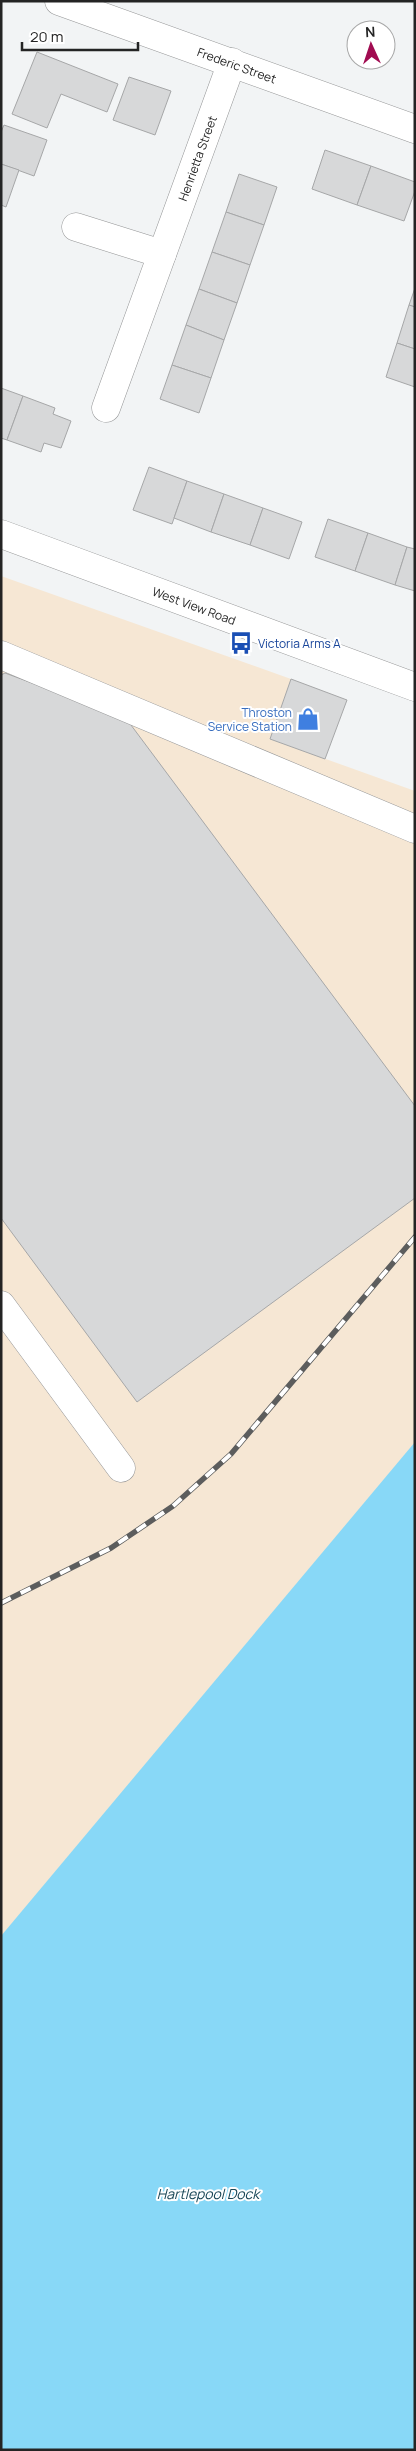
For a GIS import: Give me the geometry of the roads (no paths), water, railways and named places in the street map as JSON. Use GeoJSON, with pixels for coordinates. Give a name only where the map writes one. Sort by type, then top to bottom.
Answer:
{"type":"FeatureCollection","features":[{"type":"Feature","properties":{"kind":"street","name":"Frederic Street"},"geometry":{"type":"LineString","coordinates":[[58,1],[415,129]]}},
{"type":"Feature","properties":{"kind":"street","name":"Henrietta Street"},"geometry":{"type":"LineString","coordinates":[[106,408],[232,62]]}},
{"type":"Feature","properties":{"kind":"street"},"geometry":{"type":"LineString","coordinates":[[76,227],[162,254]]}},
{"type":"Feature","properties":{"kind":"street","name":"West View Road"},"geometry":{"type":"LineString","coordinates":[[1,534],[415,688]]}},
{"type":"Feature","properties":{"kind":"street"},"geometry":{"type":"LineString","coordinates":[[1,655],[415,829]]}},
{"type":"Feature","properties":{"kind":"street"},"geometry":{"type":"LineString","coordinates":[[1,1305],[120,1468]]}},
{"type":"Feature","properties":{"kind":"water","name":"Hartlepool Dock"},"geometry":{"type":"Polygon","coordinates":[[[415,1442],[415,2450],[1,2450],[1,1936],[415,1442]]]}},
{"type":"Feature","properties":{"kind":"railway"},"geometry":{"type":"LineString","coordinates":[[1,1603],[111,1548],[173,1506],[231,1454],[415,1237]]}},
{"type":"Feature","properties":{"kind":"place","name":"Victoria Arms A"},"geometry":{"type":"Point","coordinates":[241,643]}},
{"type":"Feature","properties":{"kind":"place","name":"Throston Service Station"},"geometry":{"type":"Point","coordinates":[308,719]}}]}
